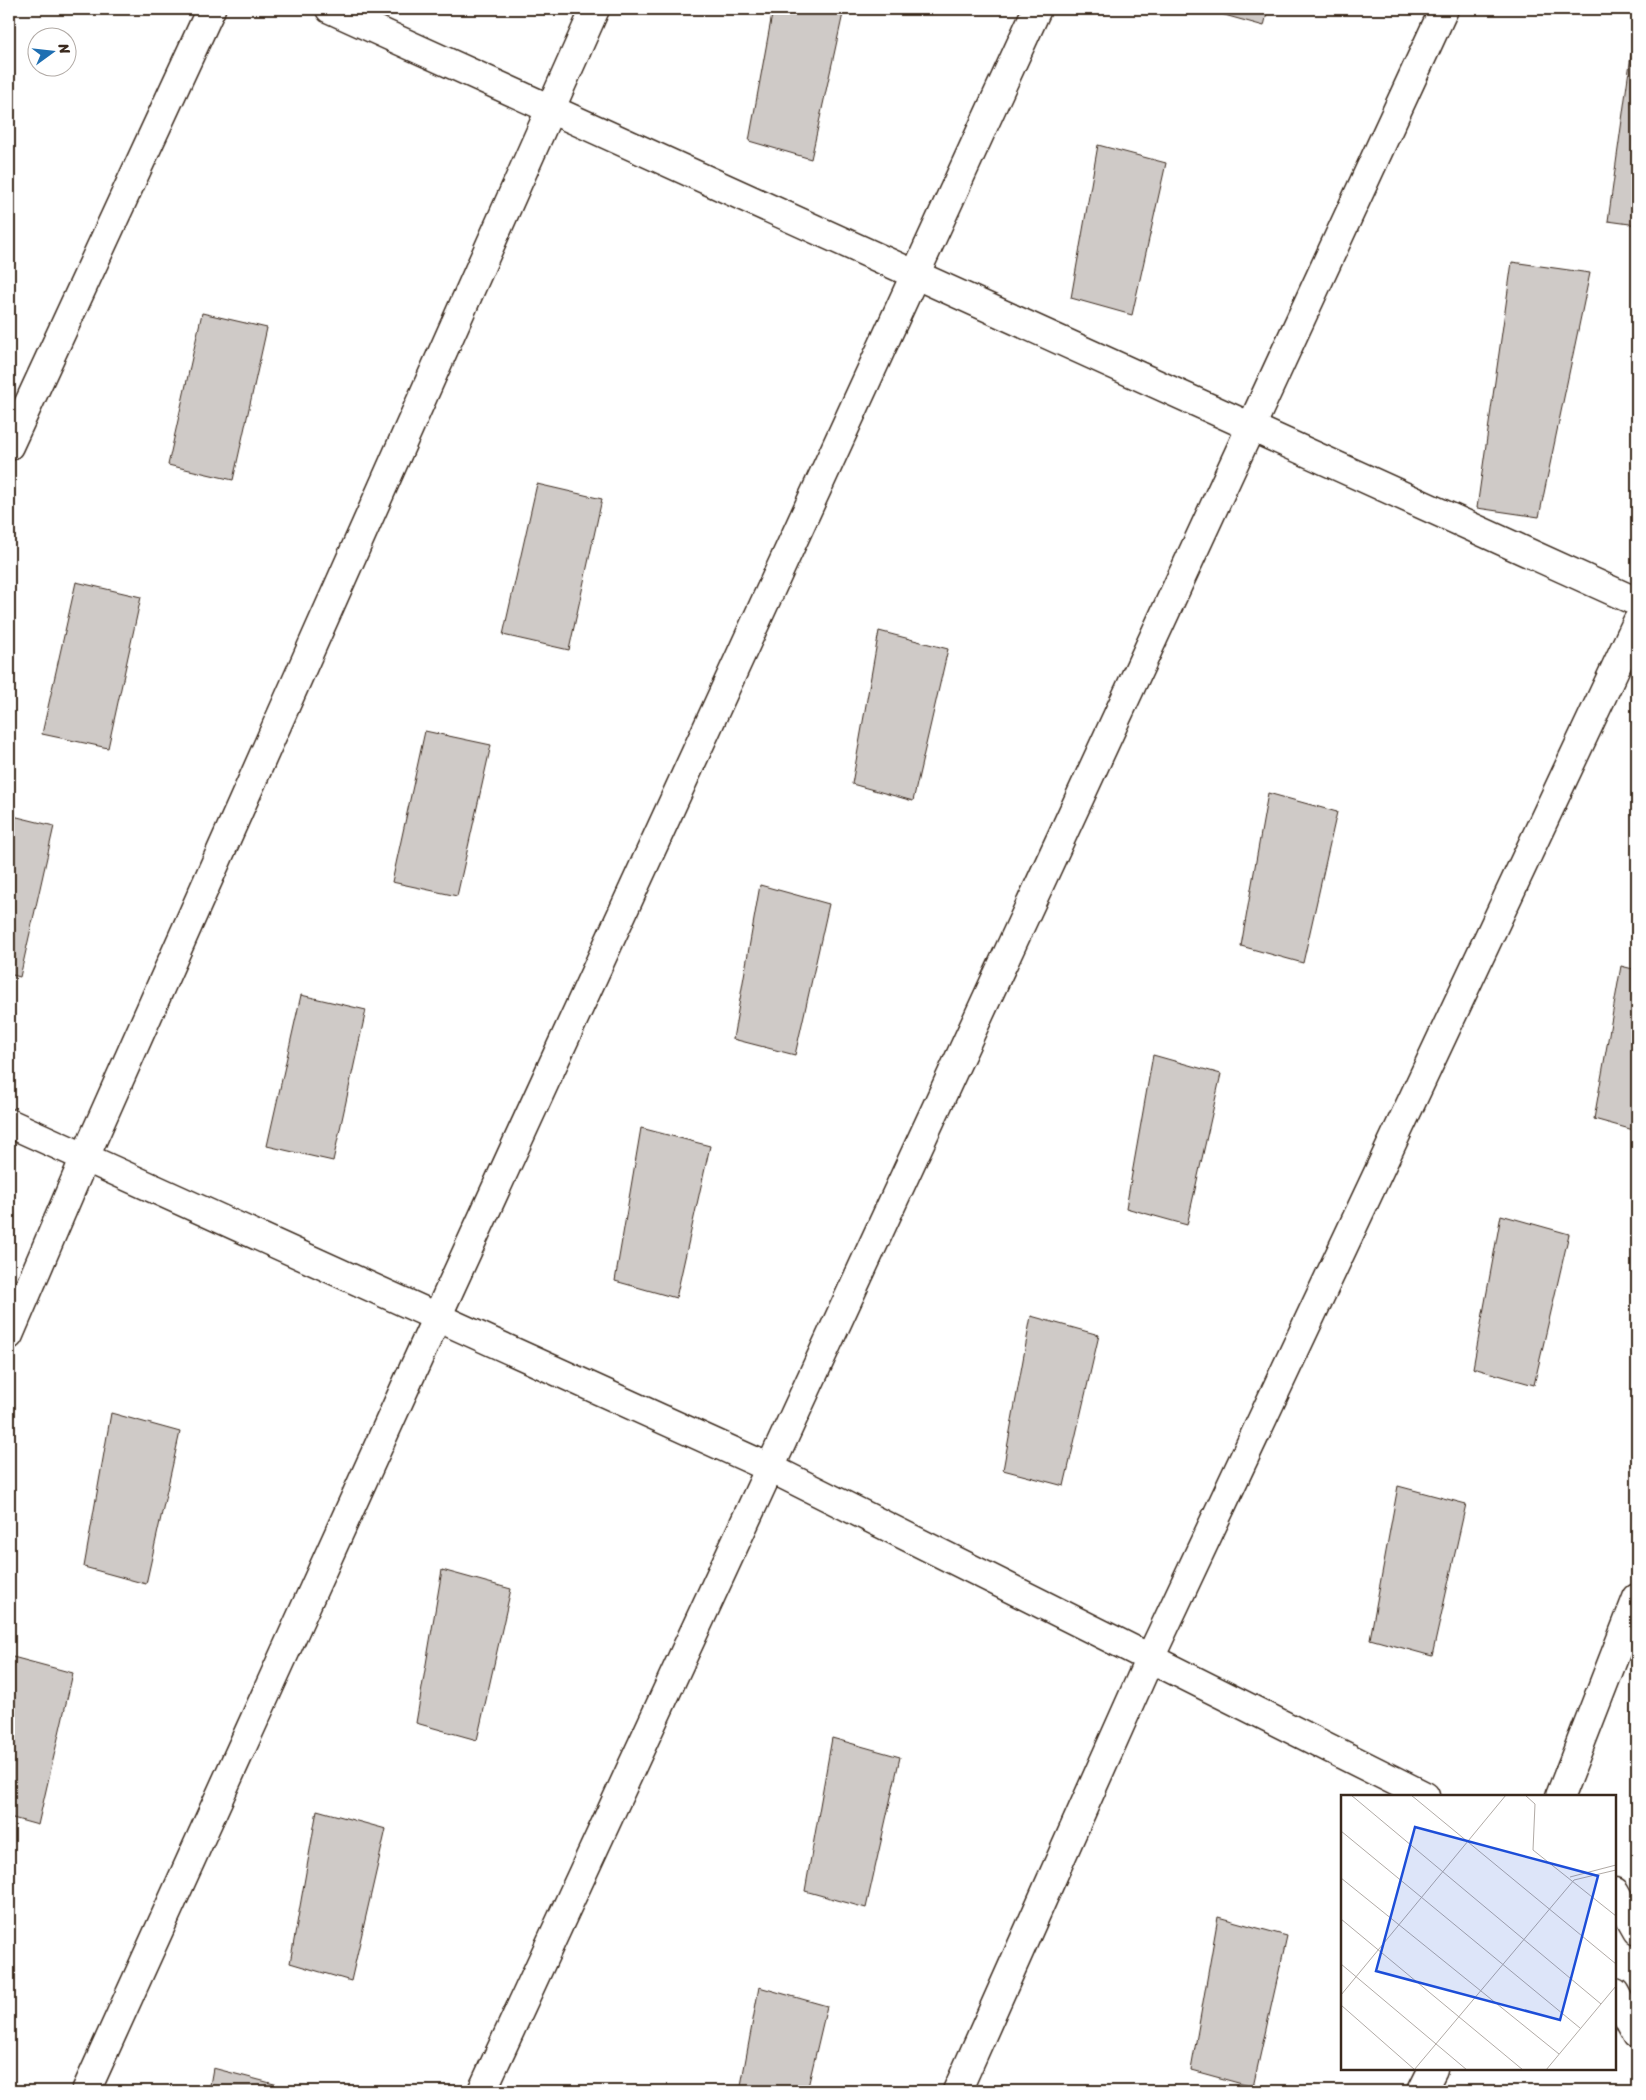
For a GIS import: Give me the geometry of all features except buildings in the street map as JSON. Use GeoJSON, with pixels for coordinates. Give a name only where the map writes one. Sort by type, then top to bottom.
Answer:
{"type":"FeatureCollection","features":[{"type":"Feature","properties":{"kind":"street"},"geometry":{"type":"LineString","coordinates":[[9,446],[211,9]]}},
{"type":"Feature","properties":{"kind":"street"},"geometry":{"type":"LineString","coordinates":[[330,9],[1637,602]]}},
{"type":"Feature","properties":{"kind":"street"},"geometry":{"type":"LineString","coordinates":[[9,1335],[85,1157],[549,108],[595,9]]}},
{"type":"Feature","properties":{"kind":"street"},"geometry":{"type":"LineString","coordinates":[[86,2091],[437,1317],[1037,9]]}},
{"type":"Feature","properties":{"kind":"street"},"geometry":{"type":"LineString","coordinates":[[482,2091],[1444,9]]}},
{"type":"Feature","properties":{"kind":"street"},"geometry":{"type":"LineString","coordinates":[[958,2091],[1150,1658],[1637,622]]}},
{"type":"Feature","properties":{"kind":"street"},"geometry":{"type":"LineString","coordinates":[[9,1123],[770,1468],[1423,1795]]}},
{"type":"Feature","properties":{"kind":"street"},"geometry":{"type":"LineString","coordinates":[[1560,1795],[1637,1598]]}},
{"type":"Feature","properties":{"kind":"street"},"geometry":{"type":"LineString","coordinates":[[1616,1894],[1637,1931]]}},
{"type":"Feature","properties":{"kind":"street"},"geometry":{"type":"LineString","coordinates":[[1616,1995],[1637,2034]]}},
{"type":"Feature","properties":{"kind":"street"},"geometry":{"type":"LineString","coordinates":[[1422,2091],[1432,2070]]}}]}
